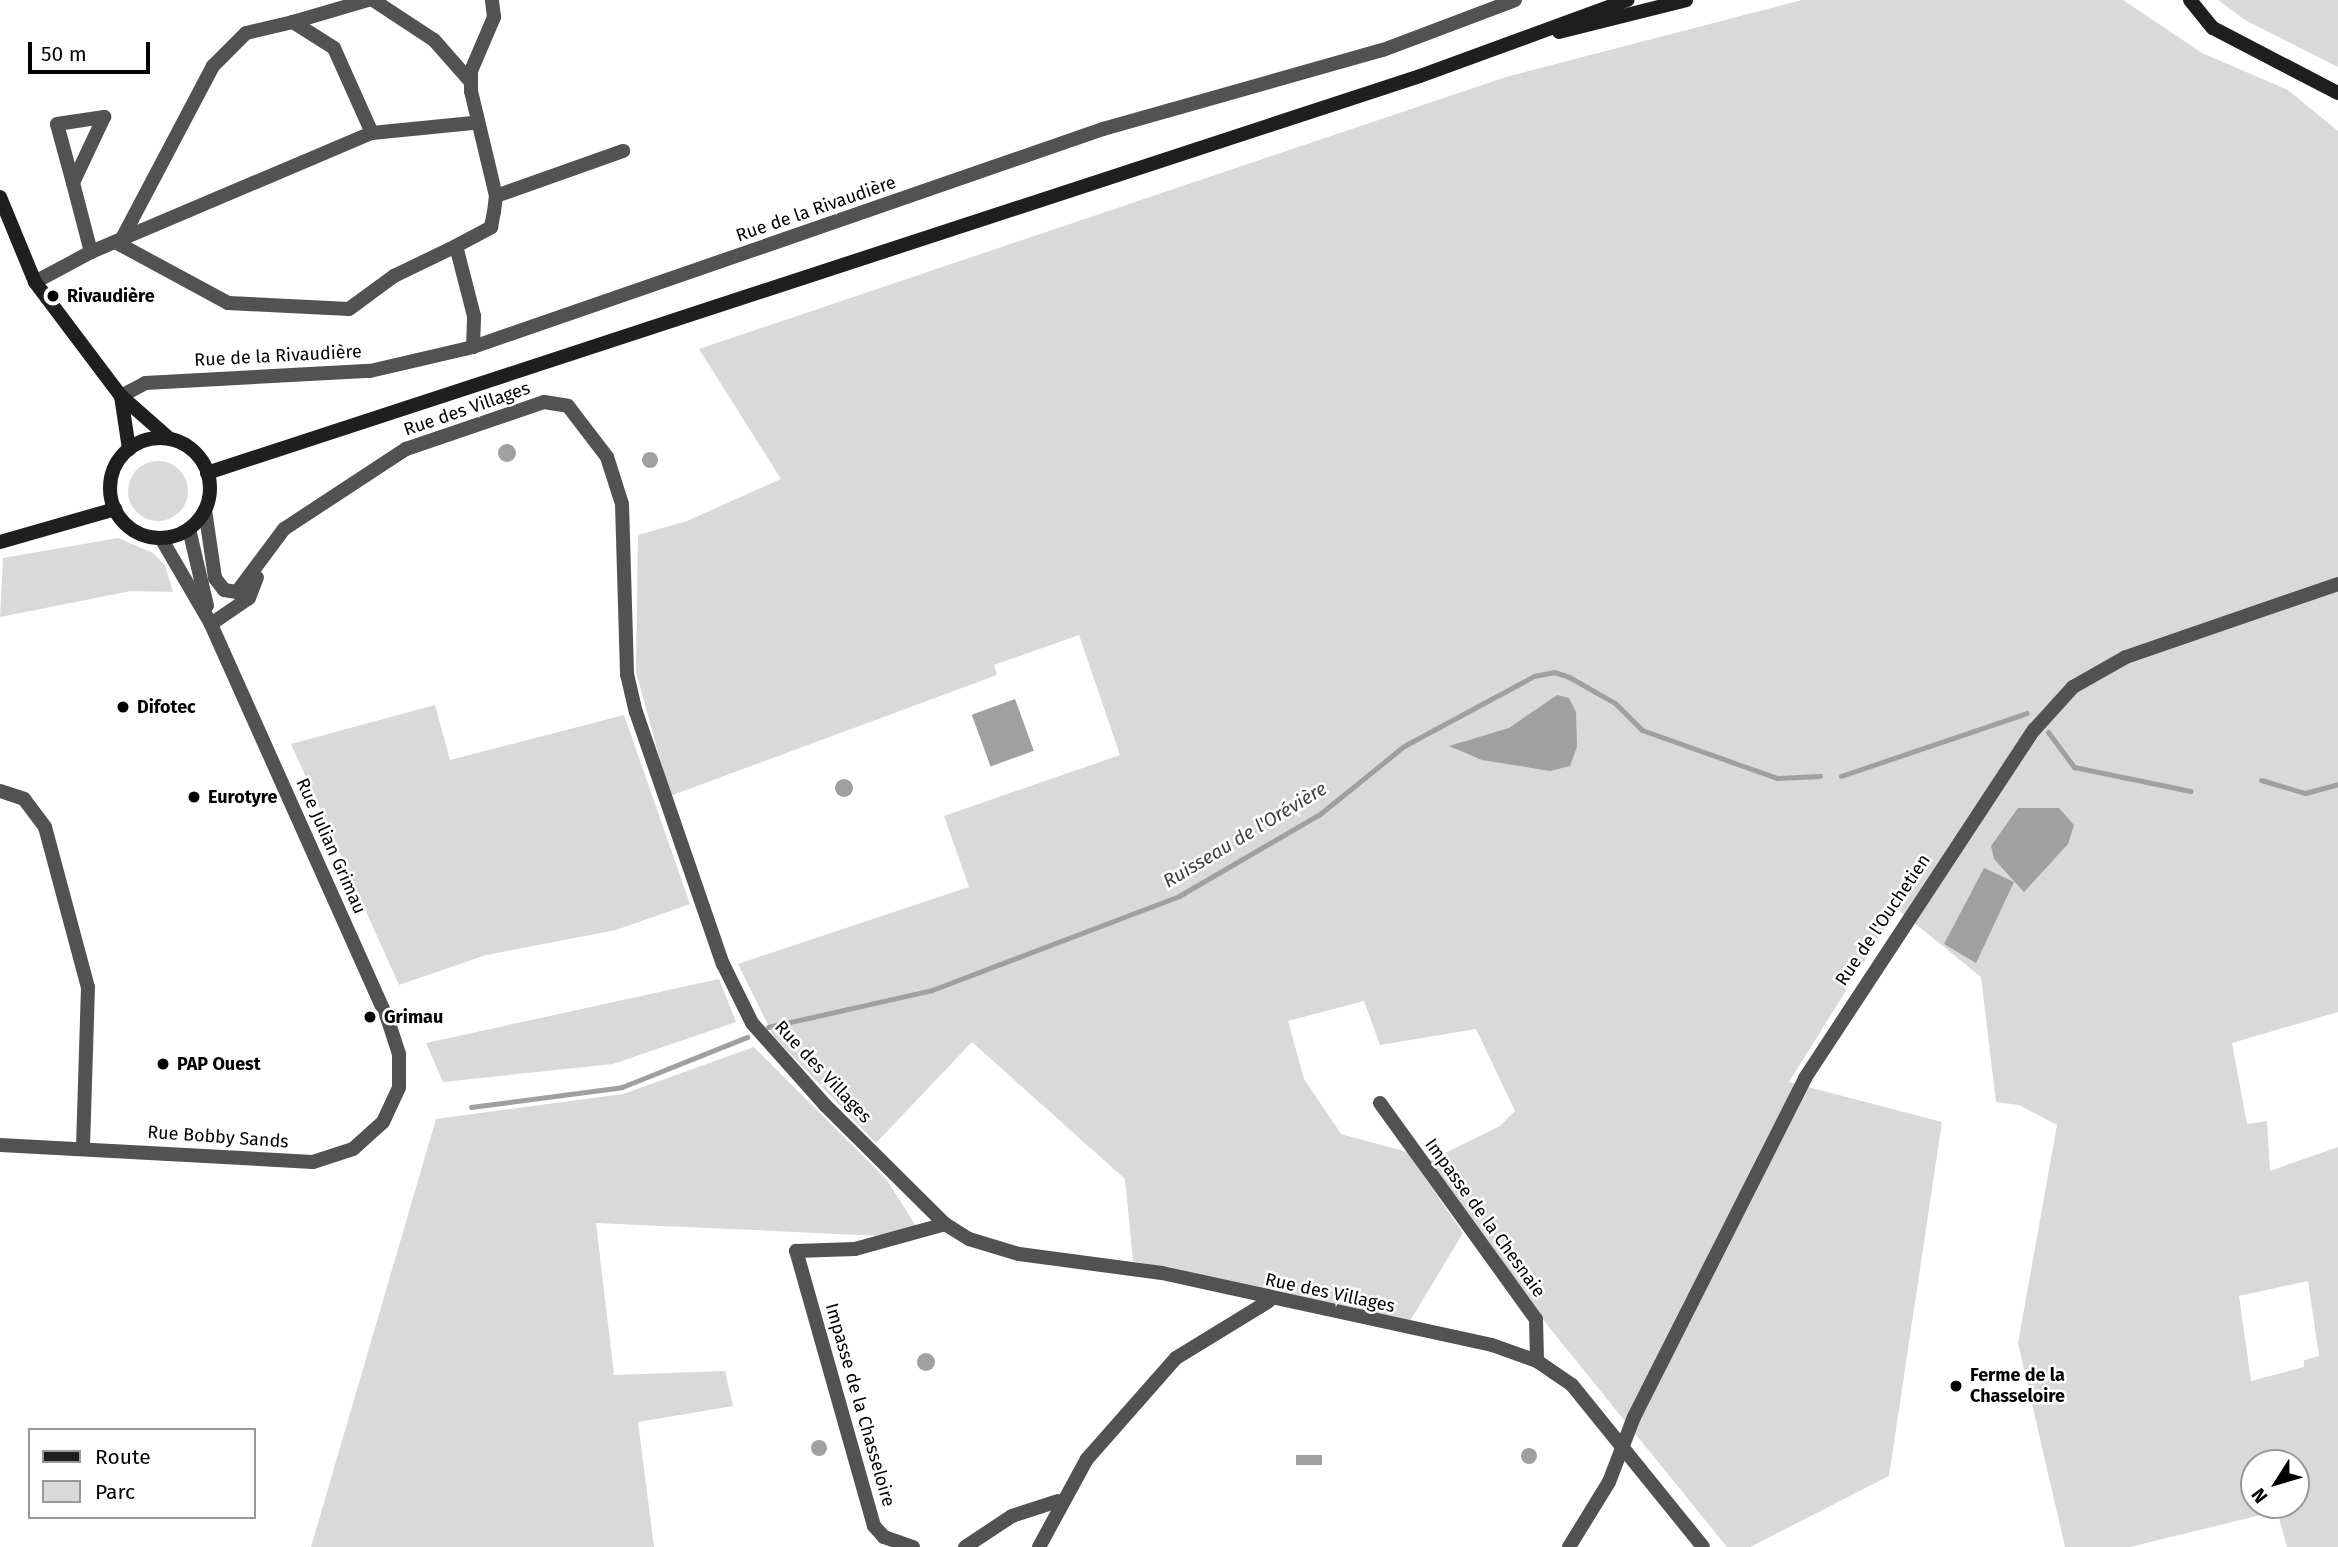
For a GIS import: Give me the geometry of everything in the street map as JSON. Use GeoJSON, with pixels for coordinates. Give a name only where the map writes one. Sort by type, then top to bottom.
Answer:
{"type":"FeatureCollection","features":[{"type":"Feature","properties":{"kind":"main road"},"geometry":{"type":"LineString","coordinates":[[207,473],[1494,49],[1628,0]]}},
{"type":"Feature","properties":{"kind":"main road"},"geometry":{"type":"LineString","coordinates":[[1494,49],[1686,0]]}},
{"type":"Feature","properties":{"kind":"main road"},"geometry":{"type":"LineString","coordinates":[[2190,0],[2213,27],[2338,93]]}},
{"type":"Feature","properties":{"kind":"main road"},"geometry":{"type":"LineString","coordinates":[[0,197],[35,282],[121,396],[170,439],[189,447],[207,473],[205,510],[189,529],[161,538],[133,530],[115,509],[113,472],[129,449],[170,439]]}},
{"type":"Feature","properties":{"kind":"main road"},"geometry":{"type":"LineString","coordinates":[[121,396],[129,449]]}},
{"type":"Feature","properties":{"kind":"main road"},"geometry":{"type":"LineString","coordinates":[[0,542],[115,509]]}},
{"type":"Feature","properties":{"kind":"street"},"geometry":{"type":"LineString","coordinates":[[118,244],[228,47],[270,24],[293,22],[371,0],[434,40],[471,82]]}},
{"type":"Feature","properties":{"kind":"street"},"geometry":{"type":"LineString","coordinates":[[118,244],[228,303],[349,309],[394,276],[491,227],[496,196],[473,123],[471,82],[494,17],[492,0]]}},
{"type":"Feature","properties":{"kind":"street","name":"Rue de la Rivaudière"},"geometry":{"type":"LineString","coordinates":[[121,396],[145,383],[370,371],[473,347],[1103,129],[1383,50],[1515,0]]}},
{"type":"Feature","properties":{"kind":"street"},"geometry":{"type":"LineString","coordinates":[[293,22],[334,48],[372,133]]}},
{"type":"Feature","properties":{"kind":"street"},"geometry":{"type":"LineString","coordinates":[[72,183],[104,117],[57,124],[72,183],[91,252]]}},
{"type":"Feature","properties":{"kind":"street"},"geometry":{"type":"LineString","coordinates":[[35,282],[91,252],[118,244],[372,133],[473,123]]}},
{"type":"Feature","properties":{"kind":"street"},"geometry":{"type":"LineString","coordinates":[[496,196],[623,150]]}},
{"type":"Feature","properties":{"kind":"street"},"geometry":{"type":"LineString","coordinates":[[456,246],[474,316],[473,347]]}},
{"type":"Feature","properties":{"kind":"street","name":"Rue des Villages"},"geometry":{"type":"LineString","coordinates":[[261,563],[284,528],[406,449],[544,402],[568,406],[586,422],[607,457],[622,504],[627,674],[636,712],[738,999],[782,1061],[944,1224],[968,1239],[1019,1254],[1162,1273],[1269,1301],[1492,1345],[1537,1361],[1572,1385],[1703,1547]]}},
{"type":"Feature","properties":{"kind":"street"},"geometry":{"type":"LineString","coordinates":[[205,510],[211,561],[224,590],[237,592],[261,563]]}},
{"type":"Feature","properties":{"kind":"street","name":"Rue Julian Grimau"},"geometry":{"type":"LineString","coordinates":[[189,529],[211,624]]}},
{"type":"Feature","properties":{"kind":"street","name":"Rue Julian Grimau"},"geometry":{"type":"LineString","coordinates":[[161,538],[211,624],[388,1020],[399,1054],[399,1087]]}},
{"type":"Feature","properties":{"kind":"street"},"geometry":{"type":"LineString","coordinates":[[211,624],[248,598],[261,563]]}},
{"type":"Feature","properties":{"kind":"street","name":"Rue de l'Ouchetien"},"geometry":{"type":"LineString","coordinates":[[1569,1547],[1609,1482],[1623,1445],[1805,1078],[2034,730],[2073,687],[2126,657],[2338,584]]}},
{"type":"Feature","properties":{"kind":"street"},"geometry":{"type":"LineString","coordinates":[[0,791],[24,799],[45,827],[88,987],[83,1149]]}},
{"type":"Feature","properties":{"kind":"street","name":"Rue Bobby Sands"},"geometry":{"type":"LineString","coordinates":[[0,1145],[313,1162],[354,1149],[383,1122],[399,1087]]}},
{"type":"Feature","properties":{"kind":"street","name":"Impasse de la Chesnaie"},"geometry":{"type":"LineString","coordinates":[[1380,1103],[1536,1319],[1537,1361]]}},
{"type":"Feature","properties":{"kind":"street","name":"Impasse de la Chasseloire"},"geometry":{"type":"LineString","coordinates":[[913,1547],[884,1537],[874,1526],[796,1251],[855,1249],[944,1224]]}},
{"type":"Feature","properties":{"kind":"street"},"geometry":{"type":"LineString","coordinates":[[1039,1547],[1058,1502],[1087,1459],[1176,1358],[1269,1301]]}},
{"type":"Feature","properties":{"kind":"street"},"geometry":{"type":"LineString","coordinates":[[965,1547],[1012,1516],[1058,1502]]}},
{"type":"Feature","properties":{"kind":"green space"},"geometry":{"type":"Polygon","coordinates":[[[1802,0],[2123,0],[2202,53],[2288,90],[2338,131],[2338,1012],[2232,1043],[2247,1124],[2267,1121],[2270,1171],[2338,1147],[2338,1547],[2287,1547],[2279,1519],[2310,1519],[2310,1449],[2240,1449],[2240,1519],[2244,1519],[2130,1547],[2065,1547],[2018,1343],[2057,1125],[2019,1105],[1996,1102],[1981,977],[1897,909],[1789,1082],[1942,1122],[1889,1476],[1750,1547],[1727,1547],[1548,1326],[1429,1161],[1500,1126],[1515,1111],[1476,1029],[1380,1045],[1364,1001],[1288,1021],[1304,1079],[1341,1134],[1407,1152],[1463,1233],[1410,1321],[1133,1261],[1125,1179],[972,1042],[876,1143],[774,1037],[738,964],[969,887],[944,816],[1120,755],[1079,635],[994,665],[997,675],[670,796],[636,672],[638,535],[687,521],[781,479],[699,349],[1506,77],[1802,0]],[[2308,1281],[2239,1296],[2251,1381],[2304,1367],[2304,1360],[2319,1356],[2308,1281]]]}},
{"type":"Feature","properties":{"kind":"green space"},"geometry":{"type":"Polygon","coordinates":[[[2218,0],[2338,0],[2338,67],[2245,20],[2218,0]]]}},
{"type":"Feature","properties":{"kind":"green space"},"geometry":{"type":"Polygon","coordinates":[[[152,461],[164,461],[183,474],[188,491],[186,503],[175,516],[164,521],[152,521],[133,508],[128,497],[128,485],[141,466],[152,461]]]}},
{"type":"Feature","properties":{"kind":"green space"},"geometry":{"type":"Polygon","coordinates":[[[118,538],[153,553],[165,565],[173,592],[131,591],[0,617],[3,558],[118,538]]]}},
{"type":"Feature","properties":{"kind":"green space"},"geometry":{"type":"Polygon","coordinates":[[[435,705],[450,760],[624,715],[690,904],[616,930],[486,955],[399,985],[291,744],[435,705]]]}},
{"type":"Feature","properties":{"kind":"green space"},"geometry":{"type":"Polygon","coordinates":[[[719,979],[736,1022],[613,1064],[443,1082],[426,1043],[719,979]]]}},
{"type":"Feature","properties":{"kind":"green space"},"geometry":{"type":"Polygon","coordinates":[[[754,1047],[887,1180],[917,1228],[883,1236],[596,1223],[614,1375],[725,1371],[733,1406],[638,1422],[654,1547],[311,1547],[436,1119],[623,1094],[754,1047]]]}},
{"type":"Feature","properties":{"kind":"shaded area"},"geometry":{"type":"Polygon","coordinates":[[[503,444],[511,444],[516,453],[514,460],[503,462],[498,457],[498,449],[503,444]]]}},
{"type":"Feature","properties":{"kind":"shaded area"},"geometry":{"type":"Polygon","coordinates":[[[647,452],[653,452],[658,460],[656,466],[647,468],[642,463],[642,457],[647,452]]]}},
{"type":"Feature","properties":{"kind":"shaded area"},"geometry":{"type":"Polygon","coordinates":[[[1557,695],[1569,698],[1576,712],[1577,747],[1570,766],[1550,771],[1482,760],[1449,746],[1509,728],[1557,695]]]}},
{"type":"Feature","properties":{"kind":"shaded area"},"geometry":{"type":"Polygon","coordinates":[[[1015,699],[1034,751],[991,766],[972,715],[1015,699]]]}},
{"type":"Feature","properties":{"kind":"shaded area"},"geometry":{"type":"Polygon","coordinates":[[[844,779],[850,782],[853,788],[850,794],[844,797],[838,794],[835,788],[838,782],[844,779]]]}},
{"type":"Feature","properties":{"kind":"shaded area"},"geometry":{"type":"Polygon","coordinates":[[[2018,808],[2059,808],[2074,825],[2068,844],[2024,892],[1994,859],[1991,846],[2018,808]]]}},
{"type":"Feature","properties":{"kind":"shaded area"},"geometry":{"type":"Polygon","coordinates":[[[1984,868],[2014,882],[1976,963],[1944,944],[1984,868]]]}},
{"type":"Feature","properties":{"kind":"shaded area"},"geometry":{"type":"Polygon","coordinates":[[[926,1353],[932,1356],[935,1362],[932,1368],[926,1371],[920,1368],[917,1362],[920,1356],[926,1353]]]}},
{"type":"Feature","properties":{"kind":"shaded area"},"geometry":{"type":"Polygon","coordinates":[[[819,1440],[825,1442],[825,1454],[819,1456],[813,1454],[811,1448],[813,1442],[819,1440]]]}},
{"type":"Feature","properties":{"kind":"shaded area"},"geometry":{"type":"Polygon","coordinates":[[[1526,1448],[1532,1448],[1537,1456],[1535,1462],[1526,1464],[1521,1459],[1521,1453],[1526,1448]]]}},
{"type":"Feature","properties":{"kind":"shaded area"},"geometry":{"type":"Polygon","coordinates":[[[1296,1455],[1322,1455],[1322,1465],[1296,1465],[1296,1455]]]}},
{"type":"Feature","properties":{"kind":"waterway","name":"Ruisseau de l'Orévière"},"geometry":{"type":"LineString","coordinates":[[768,1027],[932,990],[1179,896],[1320,814],[1404,746],[1534,676],[1554,672],[1569,677],[1615,703],[1642,730],[1777,778],[1820,776]]}},
{"type":"Feature","properties":{"kind":"waterway","name":"Ruisseau de l'Orévière"},"geometry":{"type":"LineString","coordinates":[[1841,776],[2027,713]]}},
{"type":"Feature","properties":{"kind":"waterway","name":"Ruisseau de l'Orévière"},"geometry":{"type":"LineString","coordinates":[[2048,732],[2074,767],[2191,791]]}},
{"type":"Feature","properties":{"kind":"waterway","name":"Ruisseau de l'Orévière"},"geometry":{"type":"LineString","coordinates":[[2261,780],[2305,793],[2338,784]]}},
{"type":"Feature","properties":{"kind":"waterway","name":"Ruisseau de l'Orévière"},"geometry":{"type":"LineString","coordinates":[[471,1107],[622,1087],[747,1037]]}},
{"type":"Feature","properties":{"kind":"place","name":"Rivaudière"},"geometry":{"type":"Point","coordinates":[53,296]}},
{"type":"Feature","properties":{"kind":"place","name":"Difotec"},"geometry":{"type":"Point","coordinates":[123,707]}},
{"type":"Feature","properties":{"kind":"place","name":"Eurotyre"},"geometry":{"type":"Point","coordinates":[194,797]}},
{"type":"Feature","properties":{"kind":"place","name":"Grimau"},"geometry":{"type":"Point","coordinates":[370,1017]}},
{"type":"Feature","properties":{"kind":"place","name":"PAP Ouest"},"geometry":{"type":"Point","coordinates":[163,1064]}},
{"type":"Feature","properties":{"kind":"place","name":"Ferme de la Chasseloire"},"geometry":{"type":"Point","coordinates":[1956,1386]}}]}
